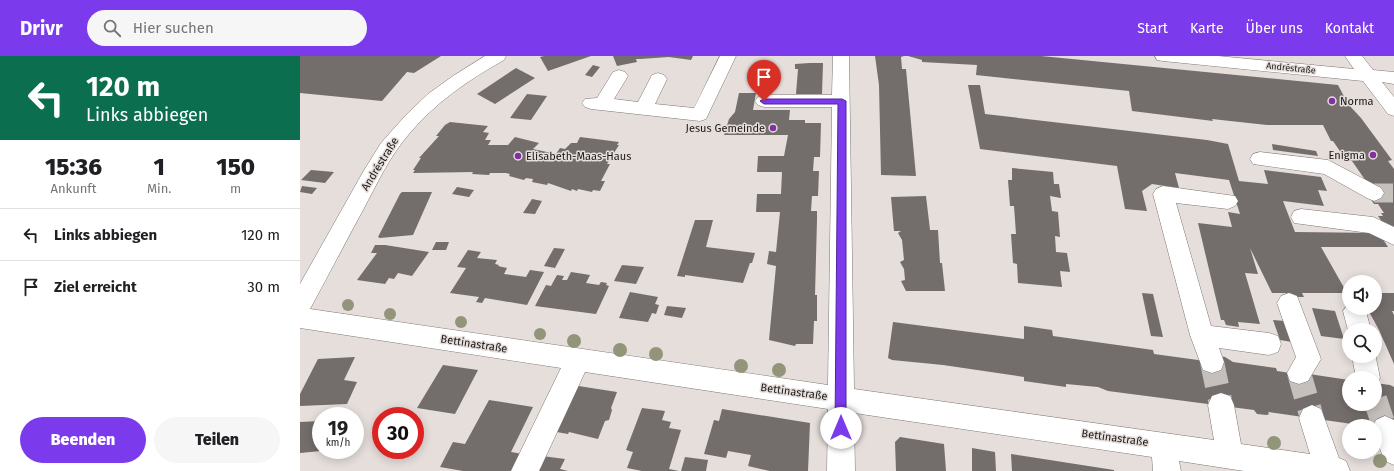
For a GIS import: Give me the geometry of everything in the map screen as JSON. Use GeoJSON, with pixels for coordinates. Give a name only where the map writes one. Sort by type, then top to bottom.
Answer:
{"type":"FeatureCollection","features":[{"type":"Feature","properties":{"kind":"street","name":"Andréstraße"},"geometry":{"type":"LineString","coordinates":[[300,306],[370,178],[398,135],[441,93],[462,77],[498,56]]}},
{"type":"Feature","properties":{"kind":"street"},"geometry":{"type":"LineString","coordinates":[[619,76],[597,104],[700,115],[728,56]]}},
{"type":"Feature","properties":{"kind":"street"},"geometry":{"type":"LineString","coordinates":[[840,471],[841,56]]}},
{"type":"Feature","properties":{"kind":"street","name":"Andréstraße"},"geometry":{"type":"LineString","coordinates":[[1164,56],[1394,78]]}},
{"type":"Feature","properties":{"kind":"street"},"geometry":{"type":"LineString","coordinates":[[1353,56],[1394,110]]}},
{"type":"Feature","properties":{"kind":"street"},"geometry":{"type":"LineString","coordinates":[[643,109],[658,79]]}},
{"type":"Feature","properties":{"kind":"street"},"geometry":{"type":"LineString","coordinates":[[764,101],[842,101]]}},
{"type":"Feature","properties":{"kind":"street"},"geometry":{"type":"LineString","coordinates":[[1260,159],[1328,167],[1374,193]]}},
{"type":"Feature","properties":{"kind":"street"},"geometry":{"type":"LineString","coordinates":[[1212,362],[1202,335],[1163,194],[1228,201]]}},
{"type":"Feature","properties":{"kind":"street"},"geometry":{"type":"LineString","coordinates":[[1301,217],[1373,225],[1394,237]]}},
{"type":"Feature","properties":{"kind":"street"},"geometry":{"type":"LineString","coordinates":[[1289,303],[1309,359],[1299,373]]}},
{"type":"Feature","properties":{"kind":"street","name":"Bettinastraße"},"geometry":{"type":"LineString","coordinates":[[300,318],[807,394],[1332,470]]}},
{"type":"Feature","properties":{"kind":"street"},"geometry":{"type":"LineString","coordinates":[[1202,335],[1269,344]]}},
{"type":"Feature","properties":{"kind":"street"},"geometry":{"type":"LineString","coordinates":[[525,471],[578,360]]}},
{"type":"Feature","properties":{"kind":"street"},"geometry":{"type":"LineString","coordinates":[[1221,405],[1230,455]]}},
{"type":"Feature","properties":{"kind":"street"},"geometry":{"type":"LineString","coordinates":[[1312,418],[1332,470]]}},
{"type":"Feature","properties":{"kind":"street"},"geometry":{"type":"LineString","coordinates":[[1164,445],[1167,471]]}},
{"type":"Feature","properties":{"kind":"building"},"geometry":{"type":"Polygon","coordinates":[[[300,56],[441,56],[414,73],[407,72],[382,101],[300,93],[300,56]]]}},
{"type":"Feature","properties":{"kind":"building"},"geometry":{"type":"Polygon","coordinates":[[[591,56],[548,71],[540,57],[591,56]]]}},
{"type":"Feature","properties":{"kind":"building"},"geometry":{"type":"Polygon","coordinates":[[[613,56],[693,56],[691,60],[669,57],[636,59],[637,62],[617,66],[613,56]]]}},
{"type":"Feature","properties":{"kind":"building"},"geometry":{"type":"Polygon","coordinates":[[[875,56],[904,56],[901,57],[902,69],[906,69],[916,176],[881,175],[879,85],[875,56]]]}},
{"type":"Feature","properties":{"kind":"building"},"geometry":{"type":"Polygon","coordinates":[[[908,56],[1041,56],[1338,85],[1348,104],[1361,118],[1392,160],[1388,161],[1394,169],[1394,229],[1385,226],[1378,216],[1383,216],[1381,213],[1384,213],[1378,204],[1374,204],[1370,198],[1377,197],[1352,161],[1346,160],[1333,141],[1331,141],[1323,125],[1267,125],[1212,119],[1213,121],[1132,111],[1129,91],[976,75],[977,65],[922,62],[922,60],[908,56]]]}},
{"type":"Feature","properties":{"kind":"building"},"geometry":{"type":"Polygon","coordinates":[[[823,63],[822,94],[796,94],[798,69],[795,69],[795,64],[823,63]]]}},
{"type":"Feature","properties":{"kind":"building"},"geometry":{"type":"Polygon","coordinates":[[[593,65],[600,67],[592,77],[585,75],[593,65]]]}},
{"type":"Feature","properties":{"kind":"building"},"geometry":{"type":"Polygon","coordinates":[[[516,68],[535,78],[495,104],[477,94],[516,68]]]}},
{"type":"Feature","properties":{"kind":"building"},"geometry":{"type":"Polygon","coordinates":[[[968,85],[980,85],[985,114],[1207,140],[1228,144],[1239,181],[1268,184],[1264,170],[1321,177],[1327,191],[1318,190],[1324,206],[1283,201],[1295,232],[1379,233],[1388,247],[1321,247],[1342,284],[1342,293],[1302,293],[1304,297],[1293,297],[1291,293],[1272,293],[1250,248],[1258,274],[1245,273],[1260,324],[1238,322],[1239,327],[1226,325],[1224,320],[1221,320],[1198,223],[1232,227],[1228,212],[1240,214],[1229,180],[1175,173],[1179,188],[1152,184],[1142,191],[1147,211],[1125,209],[1117,166],[980,149],[968,85]]]}},
{"type":"Feature","properties":{"kind":"building"},"geometry":{"type":"Polygon","coordinates":[[[739,93],[756,93],[753,110],[790,110],[789,120],[805,120],[805,123],[821,123],[820,157],[814,157],[813,171],[819,171],[818,196],[812,196],[811,211],[817,211],[815,295],[817,295],[817,321],[814,321],[813,344],[796,344],[795,346],[769,340],[776,266],[767,264],[769,251],[776,252],[780,212],[756,212],[757,194],[781,194],[782,172],[757,172],[758,156],[784,156],[788,135],[724,135],[729,119],[735,112],[739,93]]]}},
{"type":"Feature","properties":{"kind":"building"},"geometry":{"type":"Polygon","coordinates":[[[527,94],[547,96],[531,120],[510,118],[527,94]]]}},
{"type":"Feature","properties":{"kind":"building","name":"Elisabeth-Maas-Haus"},"geometry":{"type":"Polygon","coordinates":[[[450,122],[488,126],[483,132],[489,133],[485,140],[491,140],[488,145],[508,145],[515,137],[539,143],[533,149],[556,154],[560,148],[565,149],[571,143],[577,143],[580,137],[619,142],[617,145],[619,145],[607,164],[610,164],[601,181],[605,181],[600,191],[593,190],[592,192],[578,189],[577,191],[572,189],[571,191],[548,183],[547,185],[532,182],[533,179],[526,178],[524,180],[509,176],[510,174],[506,173],[490,173],[489,175],[472,174],[473,172],[413,173],[415,170],[413,170],[421,158],[419,158],[439,136],[436,136],[445,125],[450,122]]]}},
{"type":"Feature","properties":{"kind":"building"},"geometry":{"type":"Polygon","coordinates":[[[1272,144],[1316,151],[1318,156],[1273,150],[1272,144]]]}},
{"type":"Feature","properties":{"kind":"building"},"geometry":{"type":"Polygon","coordinates":[[[1012,168],[1053,172],[1054,184],[1059,184],[1061,198],[1050,196],[1052,211],[1058,212],[1060,237],[1055,236],[1056,252],[1067,253],[1070,272],[1060,271],[1062,287],[1018,283],[1017,264],[1013,263],[1011,234],[1016,234],[1014,206],[1010,206],[1008,180],[1012,180],[1012,168]]]}},
{"type":"Feature","properties":{"kind":"building"},"geometry":{"type":"Polygon","coordinates":[[[311,170],[334,172],[325,183],[301,180],[311,170]]]}},
{"type":"Feature","properties":{"kind":"building"},"geometry":{"type":"Polygon","coordinates":[[[302,186],[317,188],[312,194],[300,192],[302,186]]]}},
{"type":"Feature","properties":{"kind":"building"},"geometry":{"type":"Polygon","coordinates":[[[457,187],[474,190],[469,197],[452,194],[457,187]]]}},
{"type":"Feature","properties":{"kind":"building"},"geometry":{"type":"Polygon","coordinates":[[[402,192],[432,192],[413,235],[378,237],[400,194],[402,192]]]}},
{"type":"Feature","properties":{"kind":"building"},"geometry":{"type":"Polygon","coordinates":[[[926,196],[930,230],[938,230],[940,263],[942,263],[945,291],[906,291],[901,281],[905,280],[904,269],[900,262],[904,260],[902,240],[898,233],[901,231],[894,231],[891,197],[926,196]]]}},
{"type":"Feature","properties":{"kind":"building"},"geometry":{"type":"Polygon","coordinates":[[[532,199],[542,201],[535,214],[523,213],[532,199]]]}},
{"type":"Feature","properties":{"kind":"building"},"geometry":{"type":"Polygon","coordinates":[[[695,220],[713,220],[706,247],[755,253],[743,283],[685,275],[685,277],[677,276],[695,220]]]}},
{"type":"Feature","properties":{"kind":"building"},"geometry":{"type":"Polygon","coordinates":[[[436,242],[449,242],[446,250],[432,250],[436,242]]]}},
{"type":"Feature","properties":{"kind":"building"},"geometry":{"type":"Polygon","coordinates":[[[375,245],[385,245],[429,252],[412,276],[398,273],[394,279],[389,278],[385,284],[357,280],[377,253],[371,253],[375,245]]]}},
{"type":"Feature","properties":{"kind":"building"},"geometry":{"type":"Polygon","coordinates":[[[554,248],[565,249],[555,268],[544,266],[554,248]]]}},
{"type":"Feature","properties":{"kind":"building"},"geometry":{"type":"Polygon","coordinates":[[[468,250],[481,252],[477,258],[497,260],[495,264],[507,268],[504,274],[526,277],[530,270],[544,272],[527,305],[485,298],[482,303],[476,302],[479,297],[450,293],[466,268],[457,267],[468,250]]]}},
{"type":"Feature","properties":{"kind":"building"},"geometry":{"type":"Polygon","coordinates":[[[622,265],[644,267],[636,284],[614,281],[622,265]]]}},
{"type":"Feature","properties":{"kind":"building"},"geometry":{"type":"Polygon","coordinates":[[[571,272],[590,275],[586,283],[599,285],[601,282],[607,283],[606,285],[609,286],[596,314],[535,306],[546,285],[551,286],[557,275],[564,276],[562,280],[567,280],[571,272]]]}},
{"type":"Feature","properties":{"kind":"building"},"geometry":{"type":"Polygon","coordinates":[[[630,292],[658,297],[655,304],[659,305],[656,314],[652,313],[648,322],[619,318],[630,292]]]}},
{"type":"Feature","properties":{"kind":"building"},"geometry":{"type":"Polygon","coordinates":[[[1142,293],[1153,294],[1163,337],[1151,336],[1142,293]]]}},
{"type":"Feature","properties":{"kind":"building"},"geometry":{"type":"Polygon","coordinates":[[[1382,293],[1394,293],[1394,311],[1392,311],[1394,315],[1394,364],[1382,337],[1382,323],[1375,323],[1371,315],[1382,315],[1382,293]]]}},
{"type":"Feature","properties":{"kind":"building"},"geometry":{"type":"Polygon","coordinates":[[[667,306],[686,308],[682,318],[664,315],[667,306]]]}},
{"type":"Feature","properties":{"kind":"building"},"geometry":{"type":"Polygon","coordinates":[[[1312,308],[1335,311],[1342,333],[1342,339],[1321,336],[1312,308]]]}},
{"type":"Feature","properties":{"kind":"building"},"geometry":{"type":"Polygon","coordinates":[[[1273,320],[1285,321],[1292,342],[1280,340],[1273,320]]]}},
{"type":"Feature","properties":{"kind":"building"},"geometry":{"type":"Polygon","coordinates":[[[893,322],[1024,339],[1024,326],[1052,330],[1053,336],[1153,350],[1154,354],[1220,363],[1218,356],[1225,357],[1233,362],[1276,368],[1277,371],[1290,373],[1289,371],[1342,379],[1342,411],[1382,411],[1382,384],[1390,385],[1394,387],[1394,430],[1382,428],[1382,419],[1342,419],[1342,423],[1268,412],[1269,414],[1267,415],[1257,414],[1254,410],[1108,391],[1098,387],[1066,384],[1066,387],[1024,381],[1024,377],[943,365],[892,360],[888,358],[893,322]]]}},
{"type":"Feature","properties":{"kind":"building"},"geometry":{"type":"Polygon","coordinates":[[[355,357],[344,380],[357,382],[347,404],[300,406],[300,394],[318,359],[355,357]]]}},
{"type":"Feature","properties":{"kind":"building"},"geometry":{"type":"Polygon","coordinates":[[[443,365],[478,370],[455,414],[418,407],[443,365]]]}},
{"type":"Feature","properties":{"kind":"building"},"geometry":{"type":"Polygon","coordinates":[[[572,385],[617,392],[611,408],[612,410],[609,420],[605,421],[598,439],[569,432],[568,434],[551,431],[572,385]]]}},
{"type":"Feature","properties":{"kind":"building"},"geometry":{"type":"Polygon","coordinates":[[[489,400],[533,407],[511,452],[523,454],[515,471],[463,471],[440,467],[453,442],[465,444],[489,400]]]}},
{"type":"Feature","properties":{"kind":"building"},"geometry":{"type":"Polygon","coordinates":[[[642,408],[665,411],[662,420],[671,422],[669,428],[681,430],[669,469],[679,471],[642,471],[627,468],[633,452],[626,450],[642,408]]]}},
{"type":"Feature","properties":{"kind":"building"},"geometry":{"type":"Polygon","coordinates":[[[722,409],[810,423],[808,471],[770,471],[748,466],[751,455],[728,451],[726,458],[704,454],[714,420],[719,421],[722,409]]]}},
{"type":"Feature","properties":{"kind":"building"},"geometry":{"type":"Polygon","coordinates":[[[312,421],[312,452],[300,453],[300,422],[312,421]]]}},
{"type":"Feature","properties":{"kind":"building"},"geometry":{"type":"Polygon","coordinates":[[[900,437],[944,444],[946,471],[896,471],[895,442],[900,437]]]}},
{"type":"Feature","properties":{"kind":"building"},"geometry":{"type":"Polygon","coordinates":[[[972,448],[995,452],[996,471],[972,471],[972,448]]]}},
{"type":"Feature","properties":{"kind":"building"},"geometry":{"type":"Polygon","coordinates":[[[1011,454],[1114,470],[1114,471],[1012,471],[1011,454]]]}},
{"type":"Feature","properties":{"kind":"building"},"geometry":{"type":"Polygon","coordinates":[[[542,456],[565,459],[560,469],[568,471],[534,471],[542,456]]]}},
{"type":"Feature","properties":{"kind":"building"},"geometry":{"type":"Polygon","coordinates":[[[685,457],[708,460],[706,471],[681,471],[685,457]]]}},
{"type":"Feature","properties":{"kind":"tunnel"},"geometry":{"type":"LineString","coordinates":[[1374,193],[1394,193]]}},
{"type":"Feature","properties":{"kind":"tunnel"},"geometry":{"type":"LineString","coordinates":[[1212,362],[1221,405]]}},
{"type":"Feature","properties":{"kind":"tunnel"},"geometry":{"type":"LineString","coordinates":[[1299,373],[1312,418]]}},
{"type":"Feature","properties":{"kind":"tunnel"},"geometry":{"type":"LineString","coordinates":[[1379,411],[1385,429]]}},
{"type":"Feature","properties":{"kind":"place","name":"Norma"},"geometry":{"type":"Point","coordinates":[1332,101]}},
{"type":"Feature","properties":{"kind":"place","name":"Jesus Gemeinde"},"geometry":{"type":"Point","coordinates":[773,128]}},
{"type":"Feature","properties":{"kind":"place","name":"Enigma"},"geometry":{"type":"Point","coordinates":[1373,155]}},
{"type":"Feature","properties":{"kind":"place","name":"Elisabeth-Maas-Haus"},"geometry":{"type":"Point","coordinates":[518,156]}},
{"type":"Feature","properties":{"kind":"route"},"geometry":{"type":"LineString","coordinates":[[764,101],[842,101],[841,428]]}}]}
